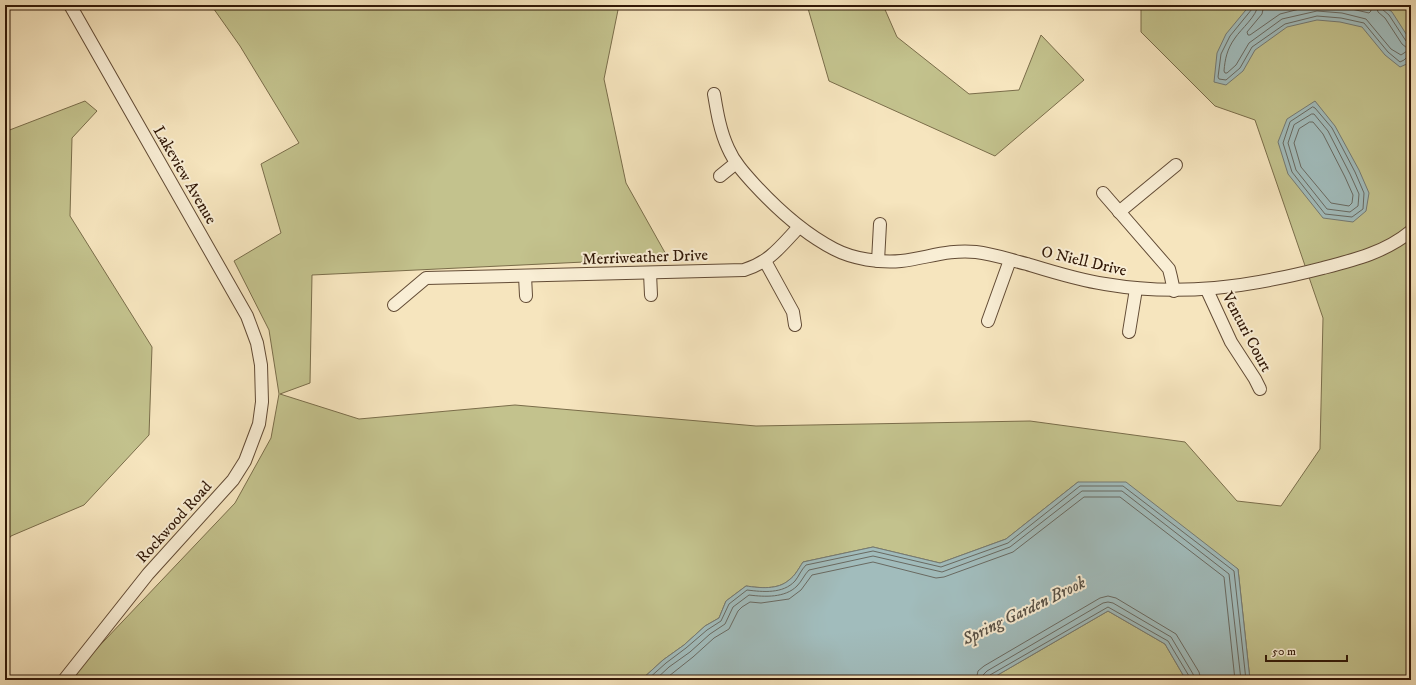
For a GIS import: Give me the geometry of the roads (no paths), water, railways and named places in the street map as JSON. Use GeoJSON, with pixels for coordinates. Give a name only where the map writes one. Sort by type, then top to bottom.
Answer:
{"type":"FeatureCollection","features":[{"type":"Feature","properties":{"kind":"street","name":"Lakeview Avenue"},"geometry":{"type":"LineString","coordinates":[[70,5],[247,316],[257,344],[261,365]]}},
{"type":"Feature","properties":{"kind":"street","name":"O Niell Drive"},"geometry":{"type":"LineString","coordinates":[[714,94],[722,133],[728,149],[736,162],[772,204],[799,227],[836,250],[852,256],[878,261],[898,261],[937,254],[974,252],[991,254],[1067,276],[1104,284],[1136,289],[1174,291],[1207,290],[1259,282],[1335,264],[1381,250],[1397,242],[1411,231]]}},
{"type":"Feature","properties":{"kind":"street"},"geometry":{"type":"LineString","coordinates":[[720,176],[736,162]]}},
{"type":"Feature","properties":{"kind":"street"},"geometry":{"type":"LineString","coordinates":[[1119,212],[1176,165]]}},
{"type":"Feature","properties":{"kind":"street"},"geometry":{"type":"LineString","coordinates":[[1103,194],[1169,270],[1174,291]]}},
{"type":"Feature","properties":{"kind":"street"},"geometry":{"type":"LineString","coordinates":[[878,261],[880,224]]}},
{"type":"Feature","properties":{"kind":"street"},"geometry":{"type":"LineString","coordinates":[[795,325],[793,312],[765,261],[780,248],[799,227]]}},
{"type":"Feature","properties":{"kind":"street"},"geometry":{"type":"LineString","coordinates":[[988,321],[1010,260]]}},
{"type":"Feature","properties":{"kind":"street","name":"Merriweather Drive"},"geometry":{"type":"LineString","coordinates":[[394,305],[426,278],[744,270],[765,261]]}},
{"type":"Feature","properties":{"kind":"street"},"geometry":{"type":"LineString","coordinates":[[650,273],[651,295]]}},
{"type":"Feature","properties":{"kind":"street"},"geometry":{"type":"LineString","coordinates":[[525,276],[526,296]]}},
{"type":"Feature","properties":{"kind":"street"},"geometry":{"type":"LineString","coordinates":[[1129,332],[1136,289]]}},
{"type":"Feature","properties":{"kind":"street","name":"Venturi Court"},"geometry":{"type":"LineString","coordinates":[[1207,290],[1231,342],[1260,389]]}},
{"type":"Feature","properties":{"kind":"street","name":"Rockwood Road"},"geometry":{"type":"LineString","coordinates":[[64,680],[148,574],[233,480],[245,461],[259,424],[262,402],[261,365]]}},
{"type":"Feature","properties":{"kind":"water"},"geometry":{"type":"Polygon","coordinates":[[[1250,5],[1383,5],[1392,12],[1410,40],[1409,63],[1400,67],[1385,55],[1362,27],[1340,22],[1317,20],[1287,27],[1255,50],[1243,71],[1226,85],[1214,82],[1217,53],[1226,34],[1250,5]]]}},
{"type":"Feature","properties":{"kind":"water"},"geometry":{"type":"Polygon","coordinates":[[[1315,101],[1335,126],[1359,170],[1369,193],[1366,211],[1353,222],[1323,218],[1288,174],[1278,142],[1287,119],[1315,101]]]}},
{"type":"Feature","properties":{"kind":"water","name":"Spring Garden Brook"},"geometry":{"type":"Polygon","coordinates":[[[1078,482],[1126,482],[1238,569],[1250,680],[1186,680],[1165,644],[1108,611],[989,680],[641,680],[705,626],[719,618],[726,601],[746,586],[763,588],[774,587],[785,583],[791,578],[803,562],[873,547],[940,563],[1006,539],[1078,482]]]}}]}
